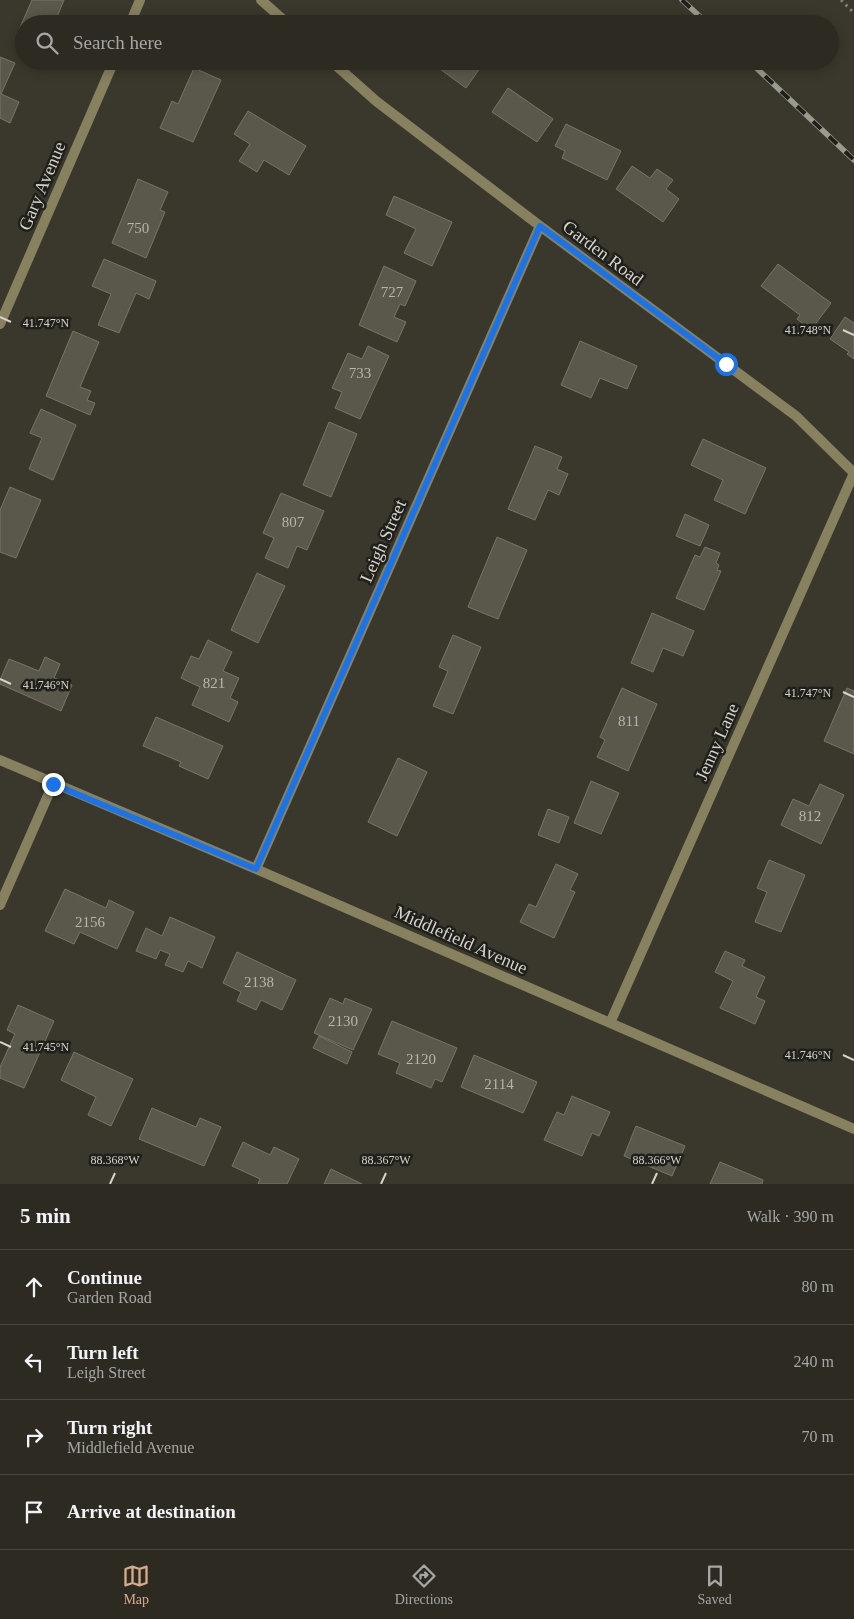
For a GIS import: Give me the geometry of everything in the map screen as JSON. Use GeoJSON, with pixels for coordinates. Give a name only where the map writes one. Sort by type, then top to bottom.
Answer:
{"type":"FeatureCollection","features":[{"type":"Feature","properties":{"kind":"street"},"geometry":{"type":"LineString","coordinates":[[134,15],[140,0]]}},
{"type":"Feature","properties":{"kind":"street"},"geometry":{"type":"LineString","coordinates":[[261,0],[278,15]]}},
{"type":"Feature","properties":{"kind":"street","name":"Gary Avenue"},"geometry":{"type":"LineString","coordinates":[[0,324],[110,70]]}},
{"type":"Feature","properties":{"kind":"street","name":"Garden Road"},"geometry":{"type":"LineString","coordinates":[[341,70],[376,101],[540,226],[796,416],[854,473]]}},
{"type":"Feature","properties":{"kind":"street","name":"Leigh Street"},"geometry":{"type":"LineString","coordinates":[[256,869],[540,226]]}},
{"type":"Feature","properties":{"kind":"street","name":"Jenny Lane"},"geometry":{"type":"LineString","coordinates":[[610,1023],[854,473]]}},
{"type":"Feature","properties":{"kind":"street","name":"Middlefield Avenue"},"geometry":{"type":"LineString","coordinates":[[0,760],[854,1129]]}},
{"type":"Feature","properties":{"kind":"street"},"geometry":{"type":"LineString","coordinates":[[0,906],[53,784]]}},
{"type":"Feature","properties":{"kind":"path"},"geometry":{"type":"LineString","coordinates":[[841,0],[854,13]]}},
{"type":"Feature","properties":{"kind":"building"},"geometry":{"type":"Polygon","coordinates":[[[32,0],[64,0],[58,15],[25,15],[32,0]]]}},
{"type":"Feature","properties":{"kind":"building"},"geometry":{"type":"Polygon","coordinates":[[[0,57],[15,63],[1,94],[19,102],[10,123],[0,118],[0,57]]]}},
{"type":"Feature","properties":{"kind":"building"},"geometry":{"type":"Polygon","coordinates":[[[193,70],[198,70],[221,80],[193,142],[160,128],[172,101],[178,104],[193,70]]]}},
{"type":"Feature","properties":{"kind":"building"},"geometry":{"type":"Polygon","coordinates":[[[441,70],[479,70],[466,88],[441,70]]]}},
{"type":"Feature","properties":{"kind":"building"},"geometry":{"type":"Polygon","coordinates":[[[508,88],[553,119],[537,142],[492,112],[508,88]]]}},
{"type":"Feature","properties":{"kind":"building"},"geometry":{"type":"Polygon","coordinates":[[[248,111],[306,146],[289,175],[264,160],[257,172],[239,161],[250,144],[234,134],[248,111]]]}},
{"type":"Feature","properties":{"kind":"building"},"geometry":{"type":"Polygon","coordinates":[[[566,124],[621,151],[607,180],[562,158],[565,151],[555,146],[566,124]]]}},
{"type":"Feature","properties":{"kind":"building"},"geometry":{"type":"Polygon","coordinates":[[[632,166],[650,178],[657,169],[673,180],[666,189],[679,199],[663,222],[616,189],[632,166]]]}},
{"type":"Feature","properties":{"kind":"building"},"geometry":{"type":"Polygon","coordinates":[[[138,179],[168,192],[160,210],[165,212],[146,258],[112,243],[138,179]]]}},
{"type":"Feature","properties":{"kind":"building"},"geometry":{"type":"Polygon","coordinates":[[[394,196],[452,222],[432,266],[404,253],[416,229],[386,215],[394,196]]]}},
{"type":"Feature","properties":{"kind":"building"},"geometry":{"type":"Polygon","coordinates":[[[104,259],[156,281],[149,299],[136,293],[119,333],[98,325],[111,294],[92,286],[104,259]]]}},
{"type":"Feature","properties":{"kind":"building"},"geometry":{"type":"Polygon","coordinates":[[[778,264],[831,303],[811,330],[797,319],[800,315],[761,286],[778,264]]]}},
{"type":"Feature","properties":{"kind":"building"},"geometry":{"type":"Polygon","coordinates":[[[384,266],[416,281],[405,306],[400,304],[394,317],[406,322],[397,342],[359,325],[384,266]]]}},
{"type":"Feature","properties":{"kind":"building"},"geometry":{"type":"Polygon","coordinates":[[[845,317],[854,323],[854,359],[847,354],[849,352],[830,339],[845,317]]]}},
{"type":"Feature","properties":{"kind":"building"},"geometry":{"type":"Polygon","coordinates":[[[73,331],[99,342],[80,387],[91,391],[87,400],[95,403],[90,415],[46,396],[73,331]]]}},
{"type":"Feature","properties":{"kind":"building"},"geometry":{"type":"Polygon","coordinates":[[[580,341],[637,366],[627,389],[600,378],[591,398],[561,385],[580,341]]]}},
{"type":"Feature","properties":{"kind":"building"},"geometry":{"type":"Polygon","coordinates":[[[368,346],[389,356],[360,419],[335,408],[342,392],[332,388],[348,353],[362,359],[368,346]]]}},
{"type":"Feature","properties":{"kind":"building"},"geometry":{"type":"Polygon","coordinates":[[[41,409],[76,425],[53,480],[29,469],[42,438],[30,433],[41,409]]]}},
{"type":"Feature","properties":{"kind":"building"},"geometry":{"type":"Polygon","coordinates":[[[329,422],[357,434],[331,497],[303,485],[329,422]]]}},
{"type":"Feature","properties":{"kind":"building"},"geometry":{"type":"Polygon","coordinates":[[[703,439],[766,468],[745,514],[714,500],[723,480],[691,465],[703,439]]]}},
{"type":"Feature","properties":{"kind":"building"},"geometry":{"type":"Polygon","coordinates":[[[535,446],[562,457],[557,469],[568,474],[559,495],[548,490],[535,520],[508,509],[535,446]]]}},
{"type":"Feature","properties":{"kind":"building"},"geometry":{"type":"Polygon","coordinates":[[[10,487],[41,500],[16,558],[0,552],[0,510],[10,487]]]}},
{"type":"Feature","properties":{"kind":"building"},"geometry":{"type":"Polygon","coordinates":[[[281,493],[324,511],[307,550],[297,546],[288,568],[265,558],[274,538],[263,533],[281,493]]]}},
{"type":"Feature","properties":{"kind":"building"},"geometry":{"type":"Polygon","coordinates":[[[685,514],[709,525],[700,546],[676,536],[685,514]]]}},
{"type":"Feature","properties":{"kind":"building"},"geometry":{"type":"Polygon","coordinates":[[[497,537],[527,550],[498,619],[468,607],[497,537]]]}},
{"type":"Feature","properties":{"kind":"building"},"geometry":{"type":"Polygon","coordinates":[[[705,547],[720,553],[716,563],[719,565],[717,570],[721,571],[704,610],[676,598],[695,555],[700,557],[705,547]]]}},
{"type":"Feature","properties":{"kind":"building"},"geometry":{"type":"Polygon","coordinates":[[[257,573],[285,586],[258,643],[231,630],[257,573]]]}},
{"type":"Feature","properties":{"kind":"building"},"geometry":{"type":"Polygon","coordinates":[[[652,613],[694,631],[683,656],[663,648],[653,672],[631,663],[652,613]]]}},
{"type":"Feature","properties":{"kind":"building"},"geometry":{"type":"Polygon","coordinates":[[[453,635],[481,647],[453,714],[433,706],[448,671],[439,667],[453,635]]]}},
{"type":"Feature","properties":{"kind":"building"},"geometry":{"type":"Polygon","coordinates":[[[208,640],[232,652],[223,671],[239,678],[230,698],[238,702],[229,722],[192,705],[200,687],[181,678],[191,656],[199,659],[208,640]]]}},
{"type":"Feature","properties":{"kind":"building"},"geometry":{"type":"Polygon","coordinates":[[[45,657],[60,664],[54,678],[72,685],[61,711],[0,684],[9,659],[39,671],[45,657]]]}},
{"type":"Feature","properties":{"kind":"building"},"geometry":{"type":"Polygon","coordinates":[[[622,688],[657,704],[628,771],[597,757],[605,740],[600,737],[622,688]]]}},
{"type":"Feature","properties":{"kind":"building"},"geometry":{"type":"Polygon","coordinates":[[[847,688],[854,691],[854,754],[824,741],[847,688]]]}},
{"type":"Feature","properties":{"kind":"building"},"geometry":{"type":"Polygon","coordinates":[[[156,717],[223,746],[208,779],[179,766],[181,762],[143,746],[156,717]]]}},
{"type":"Feature","properties":{"kind":"building"},"geometry":{"type":"Polygon","coordinates":[[[398,758],[427,772],[397,836],[368,822],[398,758]]]}},
{"type":"Feature","properties":{"kind":"building"},"geometry":{"type":"Polygon","coordinates":[[[591,781],[619,793],[601,834],[574,823],[591,781]]]}},
{"type":"Feature","properties":{"kind":"building"},"geometry":{"type":"Polygon","coordinates":[[[820,784],[844,795],[821,844],[781,825],[793,799],[809,806],[820,784]]]}},
{"type":"Feature","properties":{"kind":"building"},"geometry":{"type":"Polygon","coordinates":[[[548,809],[569,817],[559,843],[538,835],[548,809]]]}},
{"type":"Feature","properties":{"kind":"building"},"geometry":{"type":"Polygon","coordinates":[[[769,860],[805,875],[781,932],[755,922],[767,892],[757,888],[769,860]]]}},
{"type":"Feature","properties":{"kind":"building"},"geometry":{"type":"Polygon","coordinates":[[[556,864],[578,874],[570,890],[575,892],[554,938],[520,922],[529,904],[536,907],[556,864]]]}},
{"type":"Feature","properties":{"kind":"building"},"geometry":{"type":"Polygon","coordinates":[[[65,889],[106,908],[109,900],[134,912],[117,949],[80,932],[74,944],[45,931],[65,889]]]}},
{"type":"Feature","properties":{"kind":"building"},"geometry":{"type":"Polygon","coordinates":[[[170,917],[215,937],[202,968],[188,961],[183,972],[165,965],[170,954],[160,950],[156,959],[136,951],[146,928],[162,936],[170,917]]]}},
{"type":"Feature","properties":{"kind":"building"},"geometry":{"type":"Polygon","coordinates":[[[725,951],[745,960],[742,966],[765,977],[756,997],[765,1001],[755,1024],[720,1008],[733,981],[715,972],[725,951]]]}},
{"type":"Feature","properties":{"kind":"building"},"geometry":{"type":"Polygon","coordinates":[[[237,952],[296,980],[282,1010],[261,1000],[256,1010],[237,1001],[241,992],[223,983],[237,952]]]}},
{"type":"Feature","properties":{"kind":"building"},"geometry":{"type":"Polygon","coordinates":[[[330,998],[343,1004],[345,998],[372,1009],[353,1050],[314,1033],[330,998]]]}},
{"type":"Feature","properties":{"kind":"building"},"geometry":{"type":"Polygon","coordinates":[[[18,1005],[54,1021],[24,1088],[0,1078],[0,1067],[15,1034],[7,1030],[18,1005]]]}},
{"type":"Feature","properties":{"kind":"building"},"geometry":{"type":"Polygon","coordinates":[[[392,1021],[457,1048],[442,1082],[435,1079],[431,1088],[396,1073],[400,1063],[378,1054],[392,1021]]]}},
{"type":"Feature","properties":{"kind":"building"},"geometry":{"type":"Polygon","coordinates":[[[319,1036],[352,1052],[347,1064],[313,1048],[319,1036]]]}},
{"type":"Feature","properties":{"kind":"building"},"geometry":{"type":"Polygon","coordinates":[[[74,1052],[133,1079],[111,1126],[88,1115],[96,1097],[61,1080],[74,1052]]]}},
{"type":"Feature","properties":{"kind":"building"},"geometry":{"type":"Polygon","coordinates":[[[474,1055],[537,1082],[523,1113],[461,1087],[474,1055]]]}},
{"type":"Feature","properties":{"kind":"building"},"geometry":{"type":"Polygon","coordinates":[[[572,1096],[610,1112],[599,1136],[592,1133],[582,1156],[544,1140],[557,1112],[564,1115],[572,1096]]]}},
{"type":"Feature","properties":{"kind":"building"},"geometry":{"type":"Polygon","coordinates":[[[152,1108],[196,1127],[200,1118],[221,1127],[204,1166],[139,1139],[152,1108]]]}},
{"type":"Feature","properties":{"kind":"building"},"geometry":{"type":"Polygon","coordinates":[[[636,1126],[685,1146],[672,1176],[624,1156],[636,1126]]]}},
{"type":"Feature","properties":{"kind":"building"},"geometry":{"type":"Polygon","coordinates":[[[243,1142],[270,1155],[274,1147],[299,1159],[287,1184],[258,1184],[260,1179],[232,1166],[243,1142]]]}},
{"type":"Feature","properties":{"kind":"building"},"geometry":{"type":"Polygon","coordinates":[[[720,1162],[763,1180],[762,1184],[710,1184],[720,1162]]]}},
{"type":"Feature","properties":{"kind":"building"},"geometry":{"type":"Polygon","coordinates":[[[331,1169],[362,1184],[324,1184],[331,1169]]]}},
{"type":"Feature","properties":{"kind":"railway"},"geometry":{"type":"LineString","coordinates":[[682,0],[698,15]]}},
{"type":"Feature","properties":{"kind":"railway"},"geometry":{"type":"LineString","coordinates":[[759,70],[854,160]]}},
{"type":"Feature","properties":{"kind":"route"},"geometry":{"type":"LineString","coordinates":[[53,784],[256,869],[540,226],[726,364]]}}]}
